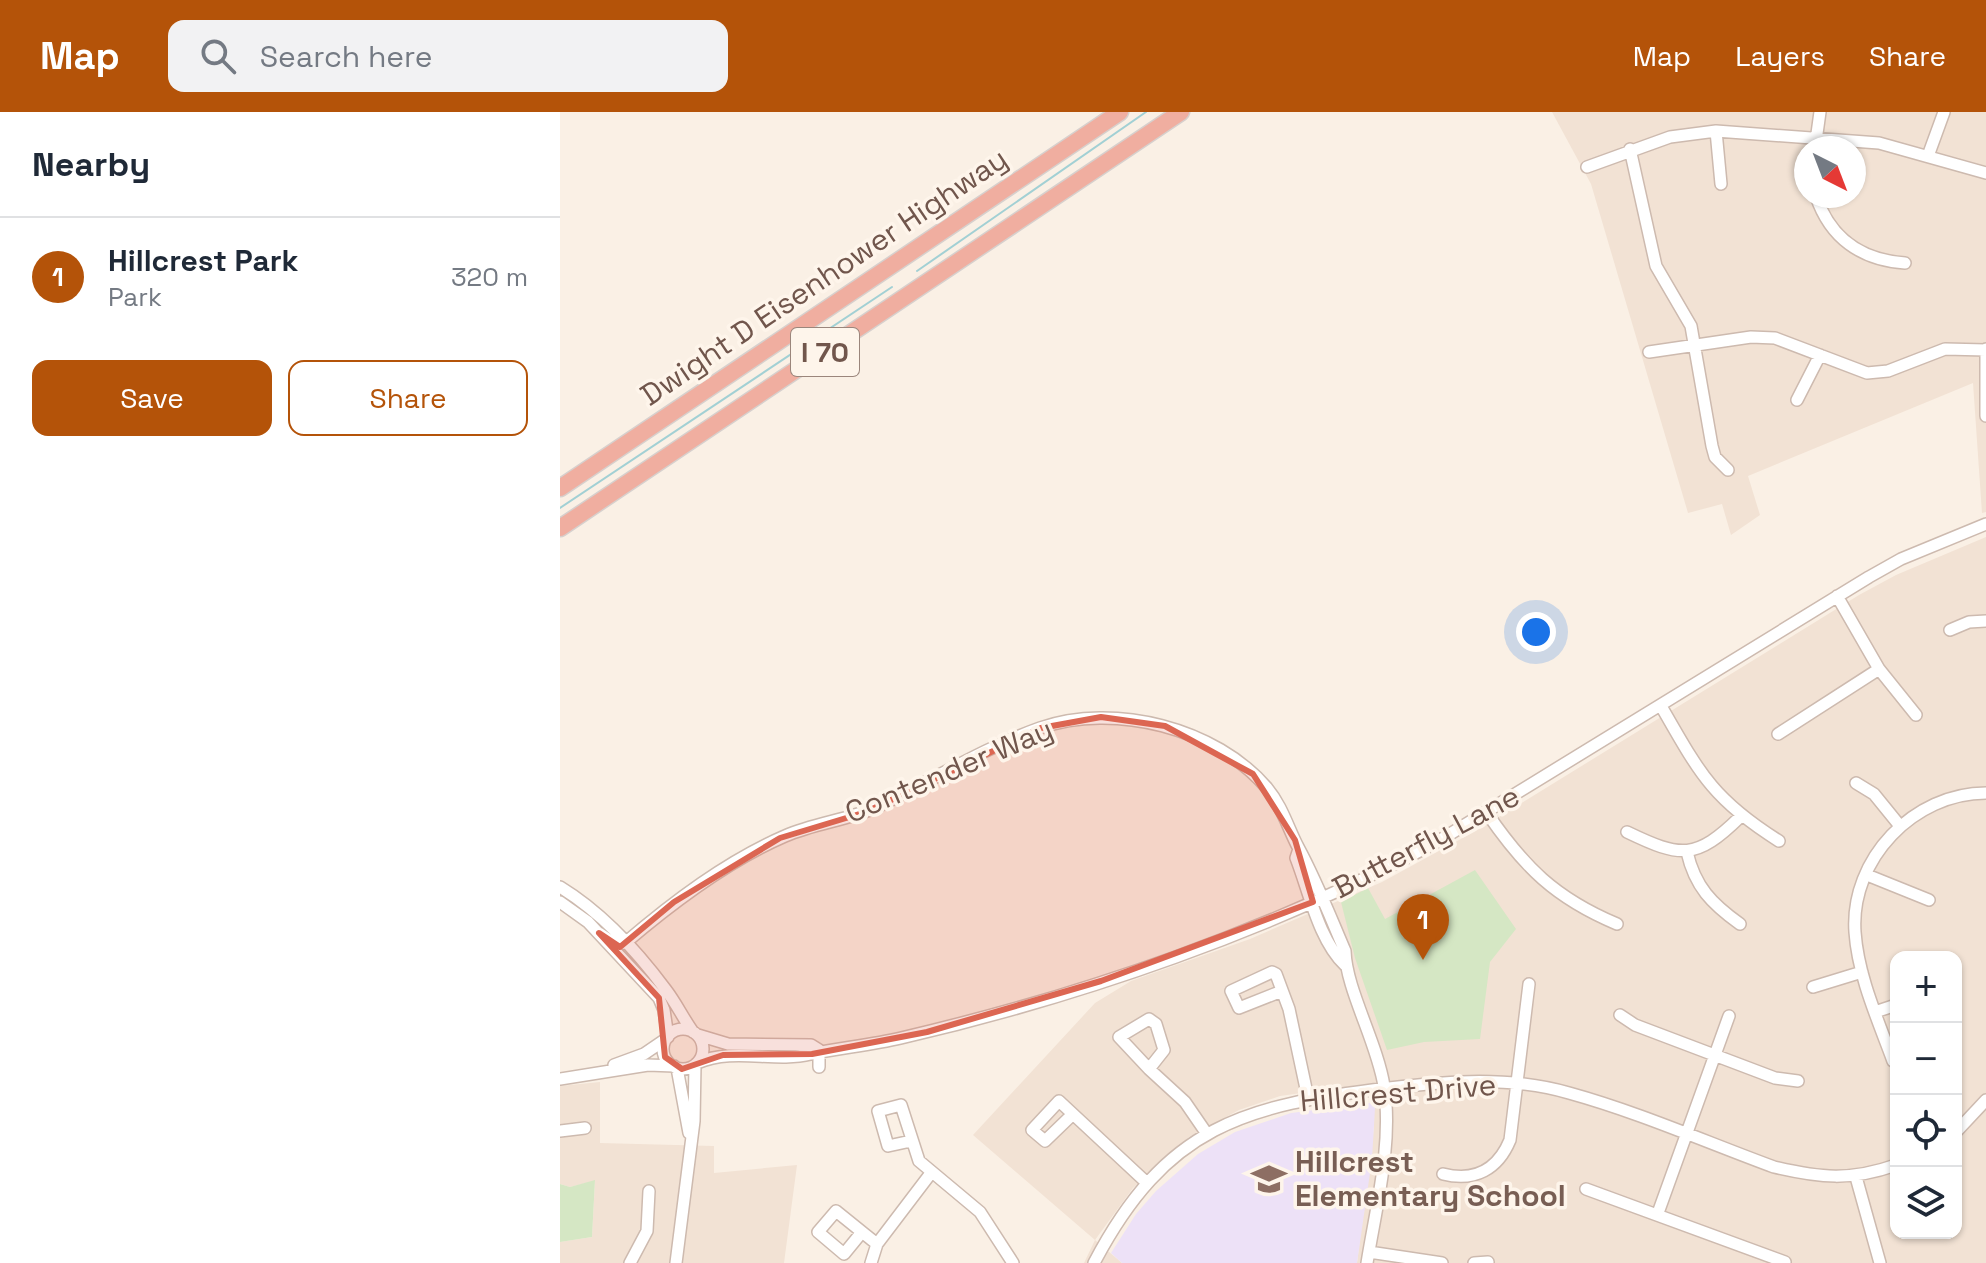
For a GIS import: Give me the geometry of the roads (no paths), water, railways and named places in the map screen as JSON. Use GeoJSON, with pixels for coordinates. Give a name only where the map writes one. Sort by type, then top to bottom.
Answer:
{"type":"FeatureCollection","features":[{"type":"Feature","properties":{"kind":"highway","name":"Dwight D Eisenhower Highway"},"geometry":{"type":"LineString","coordinates":[[560,488],[1120,112]]}},
{"type":"Feature","properties":{"kind":"highway","name":"Dwight D Eisenhower Highway"},"geometry":{"type":"LineString","coordinates":[[560,528],[1181,112]]}},
{"type":"Feature","properties":{"kind":"street"},"geometry":{"type":"LineString","coordinates":[[1816,136],[1820,112]]}},
{"type":"Feature","properties":{"kind":"street"},"geometry":{"type":"LineString","coordinates":[[1928,156],[1944,112]]}},
{"type":"Feature","properties":{"kind":"street"},"geometry":{"type":"LineString","coordinates":[[1587,167],[1630,149],[1693,132],[1716,131],[1794,140]]}},
{"type":"Feature","properties":{"kind":"street"},"geometry":{"type":"LineString","coordinates":[[1716,131],[1721,184]]}},
{"type":"Feature","properties":{"kind":"street"},"geometry":{"type":"LineString","coordinates":[[1866,143],[1879,143],[1986,173]]}},
{"type":"Feature","properties":{"kind":"street"},"geometry":{"type":"LineString","coordinates":[[1630,149],[1656,266],[1691,326],[1712,446],[1715,457],[1728,470]]}},
{"type":"Feature","properties":{"kind":"street"},"geometry":{"type":"LineString","coordinates":[[1822,208],[1831,228],[1848,245],[1873,258],[1905,263]]}},
{"type":"Feature","properties":{"kind":"street"},"geometry":{"type":"LineString","coordinates":[[1649,352],[1751,337],[1775,338],[1855,370],[1879,373],[1945,349],[1986,349],[1986,416]]}},
{"type":"Feature","properties":{"kind":"street"},"geometry":{"type":"LineString","coordinates":[[1797,400],[1820,355]]}},
{"type":"Feature","properties":{"kind":"street","name":"Butterfly Lane"},"geometry":{"type":"LineString","coordinates":[[696,1064],[723,1055],[816,1052],[897,1039],[1089,985],[1318,899],[1389,868],[1487,813],[1901,559],[1986,524]]}},
{"type":"Feature","properties":{"kind":"street"},"geometry":{"type":"LineString","coordinates":[[1837,596],[1879,669],[1916,715]]}},
{"type":"Feature","properties":{"kind":"street"},"geometry":{"type":"LineString","coordinates":[[1950,630],[1969,622],[1986,621]]}},
{"type":"Feature","properties":{"kind":"street"},"geometry":{"type":"LineString","coordinates":[[1778,734],[1879,669]]}},
{"type":"Feature","properties":{"kind":"street"},"geometry":{"type":"LineString","coordinates":[[1661,706],[1702,779],[1740,817],[1779,841]]}},
{"type":"Feature","properties":{"kind":"street","name":"Contender Way"},"geometry":{"type":"LineString","coordinates":[[625,943],[674,902],[780,838],[866,812],[1029,733],[1078,719],[1113,717],[1165,726],[1227,757],[1269,790],[1345,951],[1345,965],[1375,1043],[1385,1088],[1385,1142],[1368,1258]]}},
{"type":"Feature","properties":{"kind":"street"},"geometry":{"type":"LineString","coordinates":[[1856,783],[1874,794],[1900,826]]}},
{"type":"Feature","properties":{"kind":"street"},"geometry":{"type":"LineString","coordinates":[[1890,1053],[1862,972],[1855,931],[1858,893],[1876,853],[1900,826],[1935,802],[1986,793]]}},
{"type":"Feature","properties":{"kind":"street"},"geometry":{"type":"LineString","coordinates":[[1487,813],[1517,857],[1555,892],[1617,924]]}},
{"type":"Feature","properties":{"kind":"street"},"geometry":{"type":"LineString","coordinates":[[1627,832],[1653,844],[1687,852],[1716,840],[1740,817]]}},
{"type":"Feature","properties":{"kind":"street"},"geometry":{"type":"LineString","coordinates":[[1687,852],[1692,873],[1710,902],[1740,924]]}},
{"type":"Feature","properties":{"kind":"street"},"geometry":{"type":"LineString","coordinates":[[1867,875],[1929,900]]}},
{"type":"Feature","properties":{"kind":"street"},"geometry":{"type":"LineString","coordinates":[[560,887],[592,909],[625,943],[668,992],[703,1046],[696,1064],[694,1121],[689,1133]]}},
{"type":"Feature","properties":{"kind":"street"},"geometry":{"type":"LineString","coordinates":[[560,902],[615,944],[625,943]]}},
{"type":"Feature","properties":{"kind":"street"},"geometry":{"type":"LineString","coordinates":[[599,933],[659,998],[664,1010],[667,1038],[665,1057],[676,1067],[689,1133],[676,1263]]}},
{"type":"Feature","properties":{"kind":"street"},"geometry":{"type":"LineString","coordinates":[[1813,987],[1862,972]]}},
{"type":"Feature","properties":{"kind":"street"},"geometry":{"type":"LineString","coordinates":[[1443,1174],[1472,1176],[1498,1162],[1510,1140],[1529,984]]}},
{"type":"Feature","properties":{"kind":"street"},"geometry":{"type":"LineString","coordinates":[[1282,991],[1289,1009],[1308,1098]]}},
{"type":"Feature","properties":{"kind":"street"},"geometry":{"type":"LineString","coordinates":[[1875,1012],[1890,1007]]}},
{"type":"Feature","properties":{"kind":"street"},"geometry":{"type":"LineString","coordinates":[[1620,1015],[1635,1025],[1775,1078],[1798,1081]]}},
{"type":"Feature","properties":{"kind":"street"},"geometry":{"type":"LineString","coordinates":[[1658,1213],[1729,1016]]}},
{"type":"Feature","properties":{"kind":"street"},"geometry":{"type":"LineString","coordinates":[[1149,1069],[1164,1050],[1156,1024],[1149,1019],[1119,1037],[1149,1069],[1185,1102],[1207,1134]]}},
{"type":"Feature","properties":{"kind":"street"},"geometry":{"type":"LineString","coordinates":[[566,1079],[644,1054],[682,1029],[695,1034]]}},
{"type":"Feature","properties":{"kind":"street","name":"Butterfly Lane"},"geometry":{"type":"LineString","coordinates":[[695,1034],[728,1044],[811,1045],[816,1052]]}},
{"type":"Feature","properties":{"kind":"street"},"geometry":{"type":"LineString","coordinates":[[566,1079],[648,1065],[676,1067],[696,1064]]}},
{"type":"Feature","properties":{"kind":"street","name":"Hillcrest Drive"},"geometry":{"type":"LineString","coordinates":[[1094,1263],[1129,1203],[1147,1183],[1207,1134],[1254,1111],[1308,1098],[1385,1088],[1445,1082],[1517,1083],[1568,1093],[1774,1167],[1805,1175],[1856,1177],[1890,1167]]}},
{"type":"Feature","properties":{"kind":"street"},"geometry":{"type":"LineString","coordinates":[[1962,1126],[1986,1100]]}},
{"type":"Feature","properties":{"kind":"street"},"geometry":{"type":"LineString","coordinates":[[1073,1114],[1147,1183]]}},
{"type":"Feature","properties":{"kind":"street"},"geometry":{"type":"LineString","coordinates":[[560,1131],[585,1128]]}},
{"type":"Feature","properties":{"kind":"street"},"geometry":{"type":"LineString","coordinates":[[911,1141],[919,1161],[980,1212],[1013,1263]]}},
{"type":"Feature","properties":{"kind":"street"},"geometry":{"type":"LineString","coordinates":[[871,1263],[877,1244],[931,1173]]}},
{"type":"Feature","properties":{"kind":"street"},"geometry":{"type":"LineString","coordinates":[[1856,1177],[1880,1263]]}},
{"type":"Feature","properties":{"kind":"street"},"geometry":{"type":"LineString","coordinates":[[1586,1189],[1785,1262]]}},
{"type":"Feature","properties":{"kind":"street"},"geometry":{"type":"LineString","coordinates":[[630,1263],[647,1231],[649,1191]]}},
{"type":"Feature","properties":{"kind":"street"},"geometry":{"type":"LineString","coordinates":[[862,1232],[877,1244]]}},
{"type":"Feature","properties":{"kind":"street"},"geometry":{"type":"LineString","coordinates":[[1368,1258],[1442,1263]]}},
{"type":"Feature","properties":{"kind":"street"},"geometry":{"type":"LineString","coordinates":[[1474,1263],[1488,1262]]}},
{"type":"Feature","properties":{"kind":"waterway"},"geometry":{"type":"LineString","coordinates":[[917,271],[1146,112]]}},
{"type":"Feature","properties":{"kind":"waterway"},"geometry":{"type":"LineString","coordinates":[[560,508],[892,287]]}},
{"type":"Feature","properties":{"kind":"place","name":"Hillcrest Park"},"geometry":{"type":"Point","coordinates":[1423,960]}},
{"type":"Feature","properties":{"kind":"place","name":"Hillcrest Elementary School"},"geometry":{"type":"Point","coordinates":[1269,1179]}}]}
